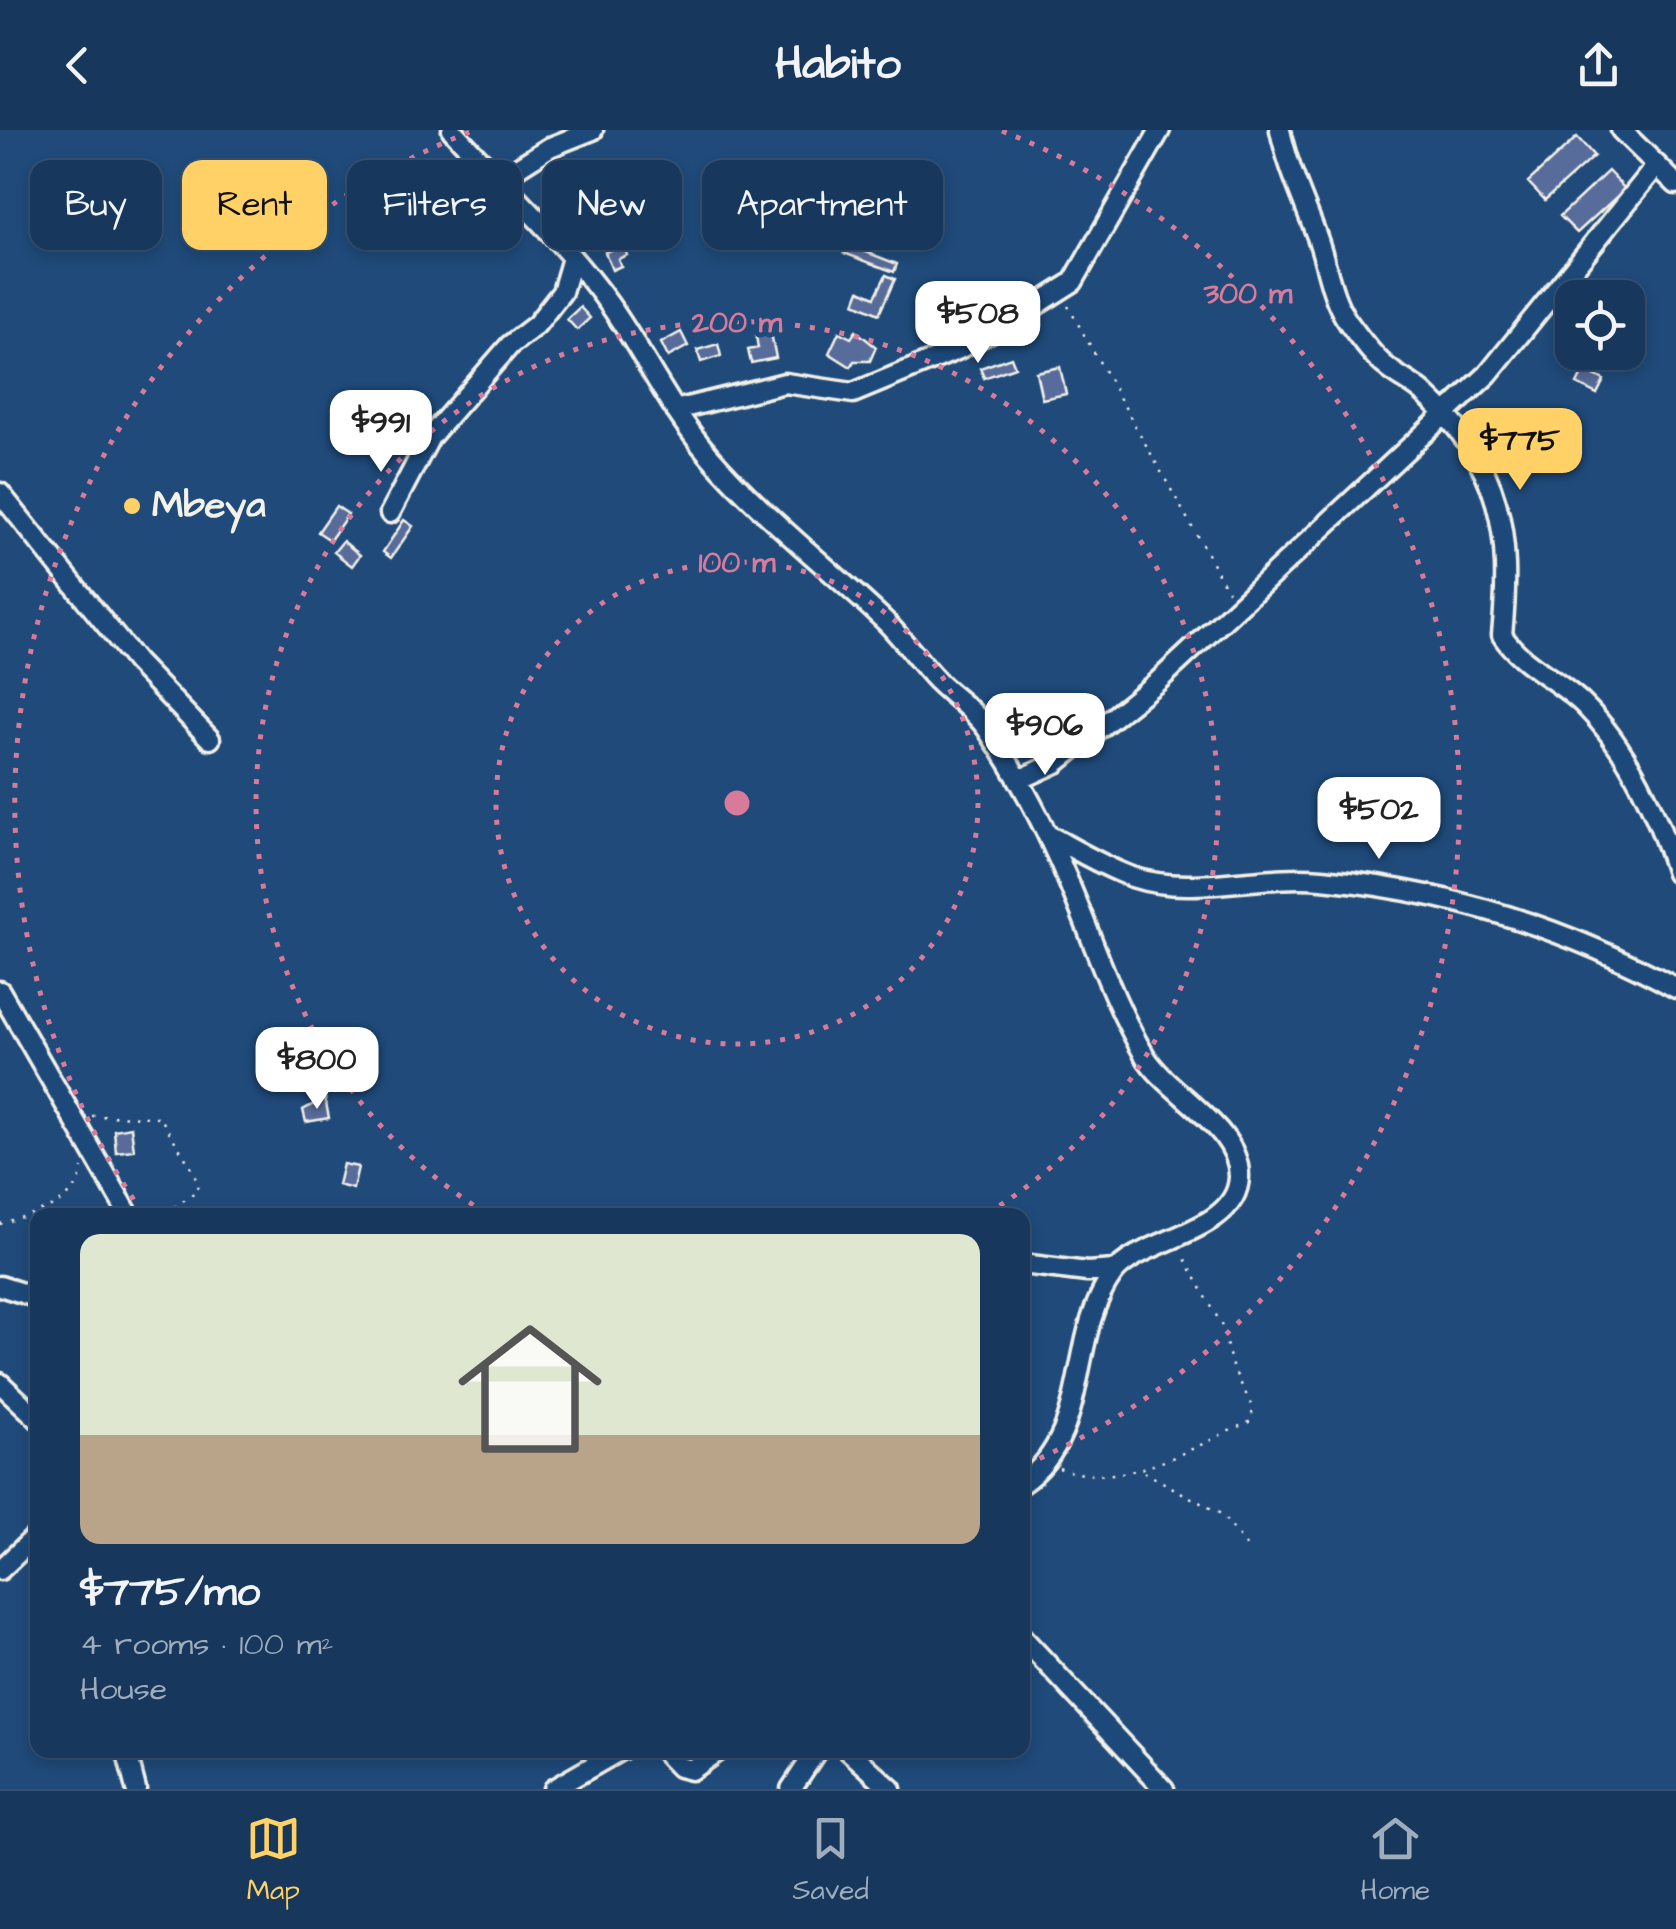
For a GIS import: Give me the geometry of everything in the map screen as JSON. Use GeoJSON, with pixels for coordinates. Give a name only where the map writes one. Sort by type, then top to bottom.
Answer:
{"type":"FeatureCollection","features":[{"type":"Feature","properties":{"kind":"street"},"geometry":{"type":"LineString","coordinates":[[452,130],[480,160]]}},
{"type":"Feature","properties":{"kind":"street"},"geometry":{"type":"LineString","coordinates":[[522,165],[550,147],[593,130]]}},
{"type":"Feature","properties":{"kind":"street"},"geometry":{"type":"LineString","coordinates":[[675,410],[786,382],[853,394],[958,350],[1060,292],[1073,282],[1160,130]]}},
{"type":"Feature","properties":{"kind":"street"},"geometry":{"type":"LineString","coordinates":[[1280,130],[1327,266],[1331,292],[1347,321],[1388,369],[1411,381],[1445,413],[1484,467],[1504,524],[1507,597],[1502,634],[1525,661],[1586,706],[1623,756],[1663,831],[1676,873]]}},
{"type":"Feature","properties":{"kind":"street"},"geometry":{"type":"LineString","coordinates":[[1622,130],[1676,184]]}},
{"type":"Feature","properties":{"kind":"street"},"geometry":{"type":"LineString","coordinates":[[1019,780],[1056,763],[1090,738],[1238,610],[1488,374],[1657,165]]}},
{"type":"Feature","properties":{"kind":"street"},"geometry":{"type":"LineString","coordinates":[[522,205],[608,302],[675,410],[708,455],[890,627],[938,682],[984,724],[1050,836],[1130,1030],[1148,1062],[1224,1139],[1234,1158],[1239,1179],[1232,1197],[1214,1218],[1182,1235],[1115,1270],[1086,1272],[1030,1265]]}},
{"type":"Feature","properties":{"kind":"street"},"geometry":{"type":"LineString","coordinates":[[390,513],[430,437],[562,292],[572,258]]}},
{"type":"Feature","properties":{"kind":"street"},"geometry":{"type":"LineString","coordinates":[[0,492],[136,662],[210,739]]}},
{"type":"Feature","properties":{"kind":"street"},"geometry":{"type":"LineString","coordinates":[[1050,836],[1132,877],[1167,883],[1288,877],[1435,893],[1523,918],[1676,988]]}},
{"type":"Feature","properties":{"kind":"street"},"geometry":{"type":"LineString","coordinates":[[0,991],[125,1208]]}},
{"type":"Feature","properties":{"kind":"street"},"geometry":{"type":"LineString","coordinates":[[1030,1476],[1050,1461],[1075,1399],[1083,1344],[1094,1308],[1115,1270]]}},
{"type":"Feature","properties":{"kind":"street"},"geometry":{"type":"LineString","coordinates":[[0,1286],[30,1295]]}},
{"type":"Feature","properties":{"kind":"street"},"geometry":{"type":"LineString","coordinates":[[0,1383],[30,1411]]}},
{"type":"Feature","properties":{"kind":"street"},"geometry":{"type":"LineString","coordinates":[[0,1570],[30,1542]]}},
{"type":"Feature","properties":{"kind":"street"},"geometry":{"type":"LineString","coordinates":[[1030,1646],[1164,1789]]}},
{"type":"Feature","properties":{"kind":"street"},"geometry":{"type":"LineString","coordinates":[[128,1758],[136,1789]]}},
{"type":"Feature","properties":{"kind":"street"},"geometry":{"type":"LineString","coordinates":[[565,1786],[608,1758]]}},
{"type":"Feature","properties":{"kind":"street"},"geometry":{"type":"LineString","coordinates":[[671,1758],[679,1767],[691,1770],[708,1758]]}},
{"type":"Feature","properties":{"kind":"street"},"geometry":{"type":"LineString","coordinates":[[791,1789],[812,1758]]}},
{"type":"Feature","properties":{"kind":"street"},"geometry":{"type":"LineString","coordinates":[[857,1758],[891,1789]]}},
{"type":"Feature","properties":{"kind":"path"},"geometry":{"type":"LineString","coordinates":[[1060,292],[1238,610]]}},
{"type":"Feature","properties":{"kind":"path"},"geometry":{"type":"LineString","coordinates":[[44,1208],[69,1199],[80,1183],[81,1128],[94,1115],[160,1116],[194,1172],[199,1189],[170,1208]]}},
{"type":"Feature","properties":{"kind":"path"},"geometry":{"type":"LineString","coordinates":[[0,1224],[30,1213]]}},
{"type":"Feature","properties":{"kind":"path"},"geometry":{"type":"LineString","coordinates":[[1050,1461],[1061,1470],[1082,1474],[1142,1472],[1251,1421],[1254,1414],[1232,1366],[1221,1324],[1184,1256],[1182,1235]]}},
{"type":"Feature","properties":{"kind":"path"},"geometry":{"type":"LineString","coordinates":[[1142,1472],[1195,1496],[1221,1514],[1250,1551]]}},
{"type":"Feature","properties":{"kind":"building"},"geometry":{"type":"Polygon","coordinates":[[[1577,137],[1594,156],[1545,200],[1528,182],[1577,137]]]}},
{"type":"Feature","properties":{"kind":"building"},"geometry":{"type":"Polygon","coordinates":[[[1608,171],[1625,189],[1577,233],[1560,216],[1608,171]]]}},
{"type":"Feature","properties":{"kind":"building"},"geometry":{"type":"Polygon","coordinates":[[[625,250],[627,255],[618,259],[621,266],[612,270],[605,252],[625,250]]]}},
{"type":"Feature","properties":{"kind":"building"},"geometry":{"type":"Polygon","coordinates":[[[861,250],[897,264],[894,272],[844,253],[861,250]]]}},
{"type":"Feature","properties":{"kind":"building"},"geometry":{"type":"Polygon","coordinates":[[[886,275],[895,279],[879,314],[855,303],[860,290],[875,297],[886,275]]]}},
{"type":"Feature","properties":{"kind":"building"},"geometry":{"type":"Polygon","coordinates":[[[580,307],[590,318],[577,330],[567,319],[580,307]]]}},
{"type":"Feature","properties":{"kind":"building"},"geometry":{"type":"Polygon","coordinates":[[[856,331],[876,347],[870,361],[854,361],[851,367],[829,353],[839,332],[851,338],[856,331]]]}},
{"type":"Feature","properties":{"kind":"building"},"geometry":{"type":"Polygon","coordinates":[[[681,332],[688,346],[668,357],[661,343],[681,332]]]}},
{"type":"Feature","properties":{"kind":"building"},"geometry":{"type":"Polygon","coordinates":[[[771,333],[776,358],[751,363],[748,350],[758,348],[756,336],[771,333]]]}},
{"type":"Feature","properties":{"kind":"building"},"geometry":{"type":"Polygon","coordinates":[[[718,344],[721,356],[701,362],[697,350],[718,344]]]}},
{"type":"Feature","properties":{"kind":"building"},"geometry":{"type":"Polygon","coordinates":[[[1011,357],[1015,367],[984,378],[980,368],[1011,357]]]}},
{"type":"Feature","properties":{"kind":"building"},"geometry":{"type":"Polygon","coordinates":[[[1060,367],[1066,394],[1042,399],[1036,372],[1060,367]]]}},
{"type":"Feature","properties":{"kind":"building"},"geometry":{"type":"Polygon","coordinates":[[[1584,370],[1604,380],[1597,394],[1577,384],[1584,370]]]}},
{"type":"Feature","properties":{"kind":"building"},"geometry":{"type":"Polygon","coordinates":[[[336,506],[348,514],[330,540],[318,532],[336,506]]]}},
{"type":"Feature","properties":{"kind":"building"},"geometry":{"type":"Polygon","coordinates":[[[404,520],[413,526],[391,558],[383,552],[404,520]]]}},
{"type":"Feature","properties":{"kind":"building"},"geometry":{"type":"Polygon","coordinates":[[[343,541],[360,555],[352,566],[334,552],[343,541]]]}},
{"type":"Feature","properties":{"kind":"building"},"geometry":{"type":"Polygon","coordinates":[[[325,1098],[329,1118],[306,1122],[303,1110],[325,1098]]]}},
{"type":"Feature","properties":{"kind":"building"},"geometry":{"type":"Polygon","coordinates":[[[131,1127],[134,1150],[116,1152],[114,1130],[131,1127]]]}},
{"type":"Feature","properties":{"kind":"building"},"geometry":{"type":"Polygon","coordinates":[[[343,1164],[358,1167],[353,1189],[338,1185],[343,1164]]]}},
{"type":"Feature","properties":{"kind":"place","name":"Mbeya"},"geometry":{"type":"Point","coordinates":[132,506]}}]}
